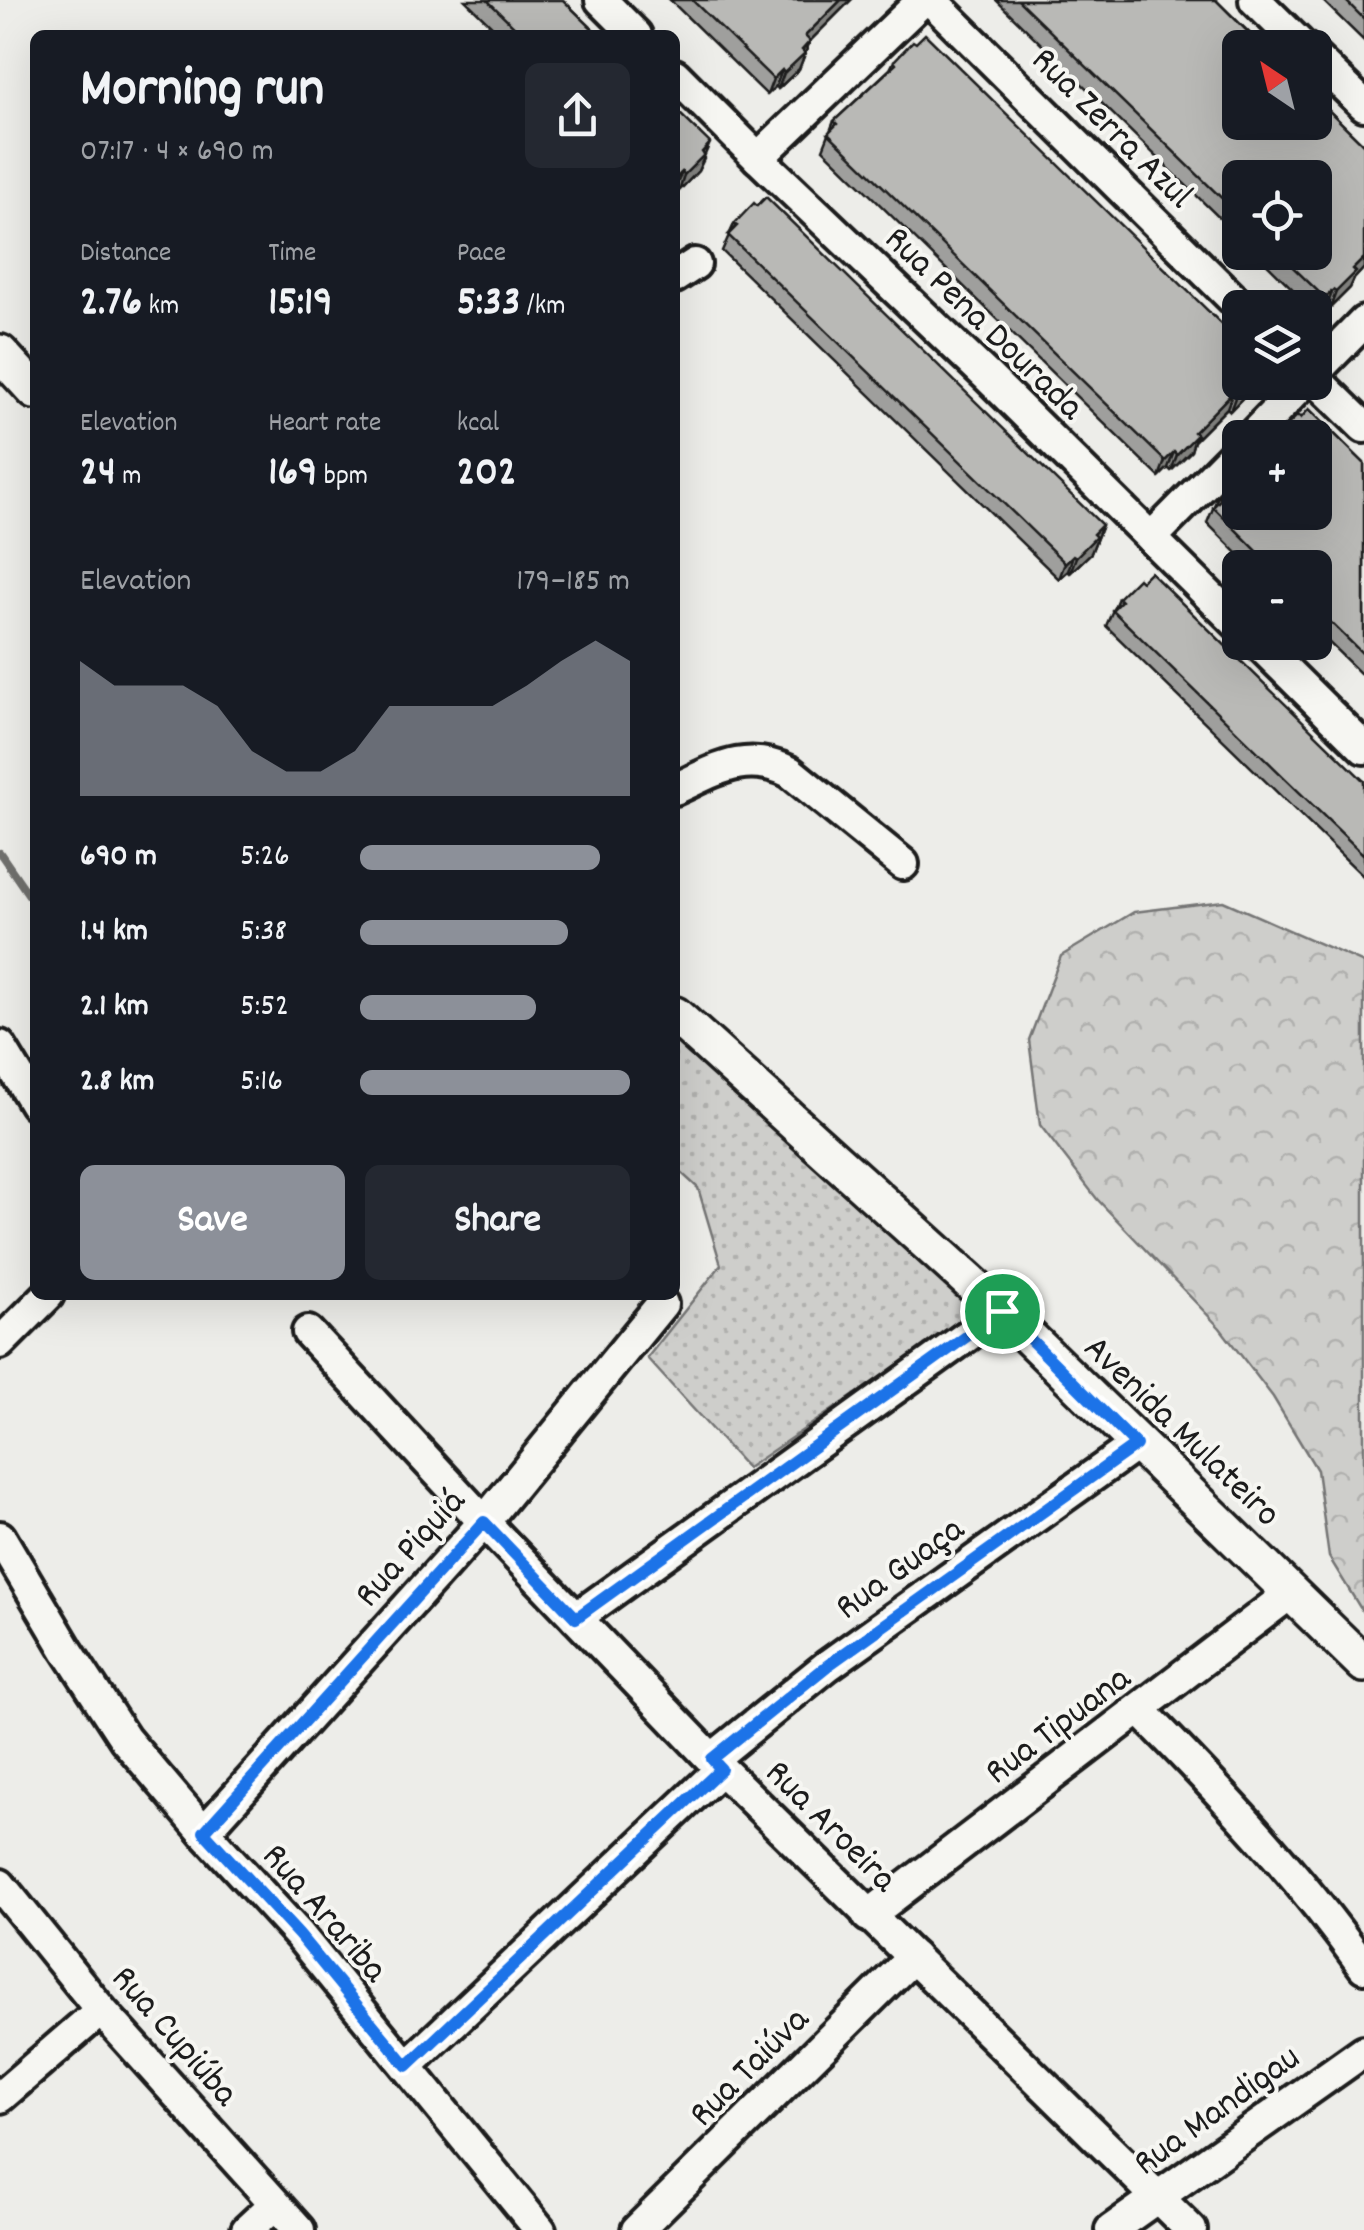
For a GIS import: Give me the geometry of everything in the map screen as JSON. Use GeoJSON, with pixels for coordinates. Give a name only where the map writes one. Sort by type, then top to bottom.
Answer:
{"type":"FeatureCollection","features":[{"type":"Feature","properties":{"kind":"street"},"geometry":{"type":"LineString","coordinates":[[602,0],[631,30]]}},
{"type":"Feature","properties":{"kind":"street"},"geometry":{"type":"LineString","coordinates":[[758,158],[922,0]]}},
{"type":"Feature","properties":{"kind":"street","name":"Rua Zerra Azul"},"geometry":{"type":"LineString","coordinates":[[931,0],[1224,290]]}},
{"type":"Feature","properties":{"kind":"street"},"geometry":{"type":"LineString","coordinates":[[1255,0],[1286,30]]}},
{"type":"Feature","properties":{"kind":"street"},"geometry":{"type":"LineString","coordinates":[[1332,74],[1364,105]]}},
{"type":"Feature","properties":{"kind":"street","name":"Rua Pena Dourada"},"geometry":{"type":"LineString","coordinates":[[680,80],[1222,608]]}},
{"type":"Feature","properties":{"kind":"street"},"geometry":{"type":"LineString","coordinates":[[1332,357],[1364,322]]}},
{"type":"Feature","properties":{"kind":"street"},"geometry":{"type":"LineString","coordinates":[[0,353],[30,386]]}},
{"type":"Feature","properties":{"kind":"street"},"geometry":{"type":"LineString","coordinates":[[1332,394],[1364,427]]}},
{"type":"Feature","properties":{"kind":"street"},"geometry":{"type":"LineString","coordinates":[[1267,420],[1287,400]]}},
{"type":"Feature","properties":{"kind":"street"},"geometry":{"type":"LineString","coordinates":[[1150,538],[1222,466]]}},
{"type":"Feature","properties":{"kind":"street"},"geometry":{"type":"LineString","coordinates":[[1274,660],[1364,748]]}},
{"type":"Feature","properties":{"kind":"street"},"geometry":{"type":"LineString","coordinates":[[680,787],[745,761],[770,762],[790,772],[903,864]]}},
{"type":"Feature","properties":{"kind":"street","name":"Avenida Mulateiro"},"geometry":{"type":"LineString","coordinates":[[680,1021],[1002,1311],[1364,1664]]}},
{"type":"Feature","properties":{"kind":"street"},"geometry":{"type":"LineString","coordinates":[[0,1046],[30,1096]]}},
{"type":"Feature","properties":{"kind":"street"},"geometry":{"type":"LineString","coordinates":[[0,1344],[43,1300]]}},
{"type":"Feature","properties":{"kind":"street","name":"Rua Piquiá"},"geometry":{"type":"LineString","coordinates":[[204,1832],[484,1522],[662,1304]]}},
{"type":"Feature","properties":{"kind":"street"},"geometry":{"type":"LineString","coordinates":[[576,1618],[1002,1311]]}},
{"type":"Feature","properties":{"kind":"street","name":"Rua Aroeira"},"geometry":{"type":"LineString","coordinates":[[308,1332],[716,1764],[1191,2230]]}},
{"type":"Feature","properties":{"kind":"street","name":"Rua Guaça"},"geometry":{"type":"LineString","coordinates":[[407,2066],[716,1764],[827,1666],[1136,1445]]}},
{"type":"Feature","properties":{"kind":"street","name":"Rua Arariba"},"geometry":{"type":"LineString","coordinates":[[0,1537],[66,1650],[125,1739],[299,1935],[540,2230]]}},
{"type":"Feature","properties":{"kind":"street","name":"Rua Tipuana"},"geometry":{"type":"LineString","coordinates":[[868,1916],[1292,1592]]}},
{"type":"Feature","properties":{"kind":"street"},"geometry":{"type":"LineString","coordinates":[[1140,1710],[1233,1806],[1294,1876],[1364,1967]]}},
{"type":"Feature","properties":{"kind":"street","name":"Rua Cupiúba"},"geometry":{"type":"LineString","coordinates":[[0,1884],[101,2010],[300,2230]]}},
{"type":"Feature","properties":{"kind":"street","name":"Rua Taiúva"},"geometry":{"type":"LineString","coordinates":[[637,2230],[913,1957]]}},
{"type":"Feature","properties":{"kind":"street"},"geometry":{"type":"LineString","coordinates":[[0,2098],[101,2010]]}},
{"type":"Feature","properties":{"kind":"street","name":"Rua Mandigau"},"geometry":{"type":"LineString","coordinates":[[1111,2230],[1364,2051]]}},
{"type":"Feature","properties":{"kind":"street"},"geometry":{"type":"LineString","coordinates":[[247,2230],[274,2205]]}},
{"type":"Feature","properties":{"kind":"green space"},"geometry":{"type":"Polygon","coordinates":[[[1223,901],[1364,963],[1364,1614],[1329,1557],[1317,1470],[1273,1397],[1220,1328],[1097,1199],[1040,1125],[1029,1040],[1061,956],[1134,912],[1223,901]]]}},
{"type":"Feature","properties":{"kind":"green space"},"geometry":{"type":"Polygon","coordinates":[[[680,1032],[978,1311],[747,1468],[647,1358],[721,1265],[698,1188],[680,1172],[680,1032]]]}},
{"type":"Feature","properties":{"kind":"building"},"geometry":{"type":"Polygon","coordinates":[[[487,0],[563,0],[594,30],[518,30],[487,0]]]}},
{"type":"Feature","properties":{"kind":"building"},"geometry":{"type":"Polygon","coordinates":[[[692,0],[841,0],[805,36],[810,41],[802,50],[805,53],[773,79],[692,0]]]}},
{"type":"Feature","properties":{"kind":"building"},"geometry":{"type":"Polygon","coordinates":[[[1018,0],[1216,0],[1246,30],[1222,30],[1222,140],[1332,140],[1332,114],[1364,145],[1364,258],[1336,292],[1317,290],[1296,270],[1332,270],[1332,160],[1222,160],[1222,198],[1018,0]]]}},
{"type":"Feature","properties":{"kind":"building"},"geometry":{"type":"Polygon","coordinates":[[[1345,0],[1364,0],[1364,19],[1345,0]]]}},
{"type":"Feature","properties":{"kind":"building"},"geometry":{"type":"Polygon","coordinates":[[[925,34],[1222,324],[1222,400],[1225,400],[1177,455],[1174,452],[1165,461],[828,133],[837,124],[834,121],[896,64],[894,61],[913,41],[916,43],[925,34]]]}},
{"type":"Feature","properties":{"kind":"building"},"geometry":{"type":"Polygon","coordinates":[[[680,114],[710,143],[702,152],[704,155],[684,175],[680,114]]]}},
{"type":"Feature","properties":{"kind":"building"},"geometry":{"type":"Polygon","coordinates":[[[766,197],[1102,525],[1076,557],[1073,555],[1065,563],[728,235],[754,203],[757,206],[766,197]]]}},
{"type":"Feature","properties":{"kind":"building"},"geometry":{"type":"Polygon","coordinates":[[[1309,409],[1320,420],[1293,420],[1298,415],[1301,418],[1309,409]]]}},
{"type":"Feature","properties":{"kind":"building"},"geometry":{"type":"Polygon","coordinates":[[[1332,432],[1364,463],[1364,655],[1332,624],[1332,550],[1256,550],[1236,530],[1332,530],[1332,432]]]}},
{"type":"Feature","properties":{"kind":"building"},"geometry":{"type":"Polygon","coordinates":[[[1222,492],[1222,516],[1213,507],[1221,499],[1218,496],[1222,492]]]}},
{"type":"Feature","properties":{"kind":"building"},"geometry":{"type":"Polygon","coordinates":[[[1150,572],[1222,642],[1222,660],[1240,660],[1364,781],[1364,855],[1112,610],[1138,578],[1141,581],[1150,572]]]}},
{"type":"Feature","properties":{"kind":"waterway"},"geometry":{"type":"LineString","coordinates":[[0,853],[30,897]]}},
{"type":"Feature","properties":{"kind":"route"},"geometry":{"type":"LineString","coordinates":[[1002,1311],[1136,1445],[827,1666],[712,1759],[721,1769],[407,2066],[299,1935],[204,1832],[484,1522],[576,1618],[1002,1311]]}}]}
